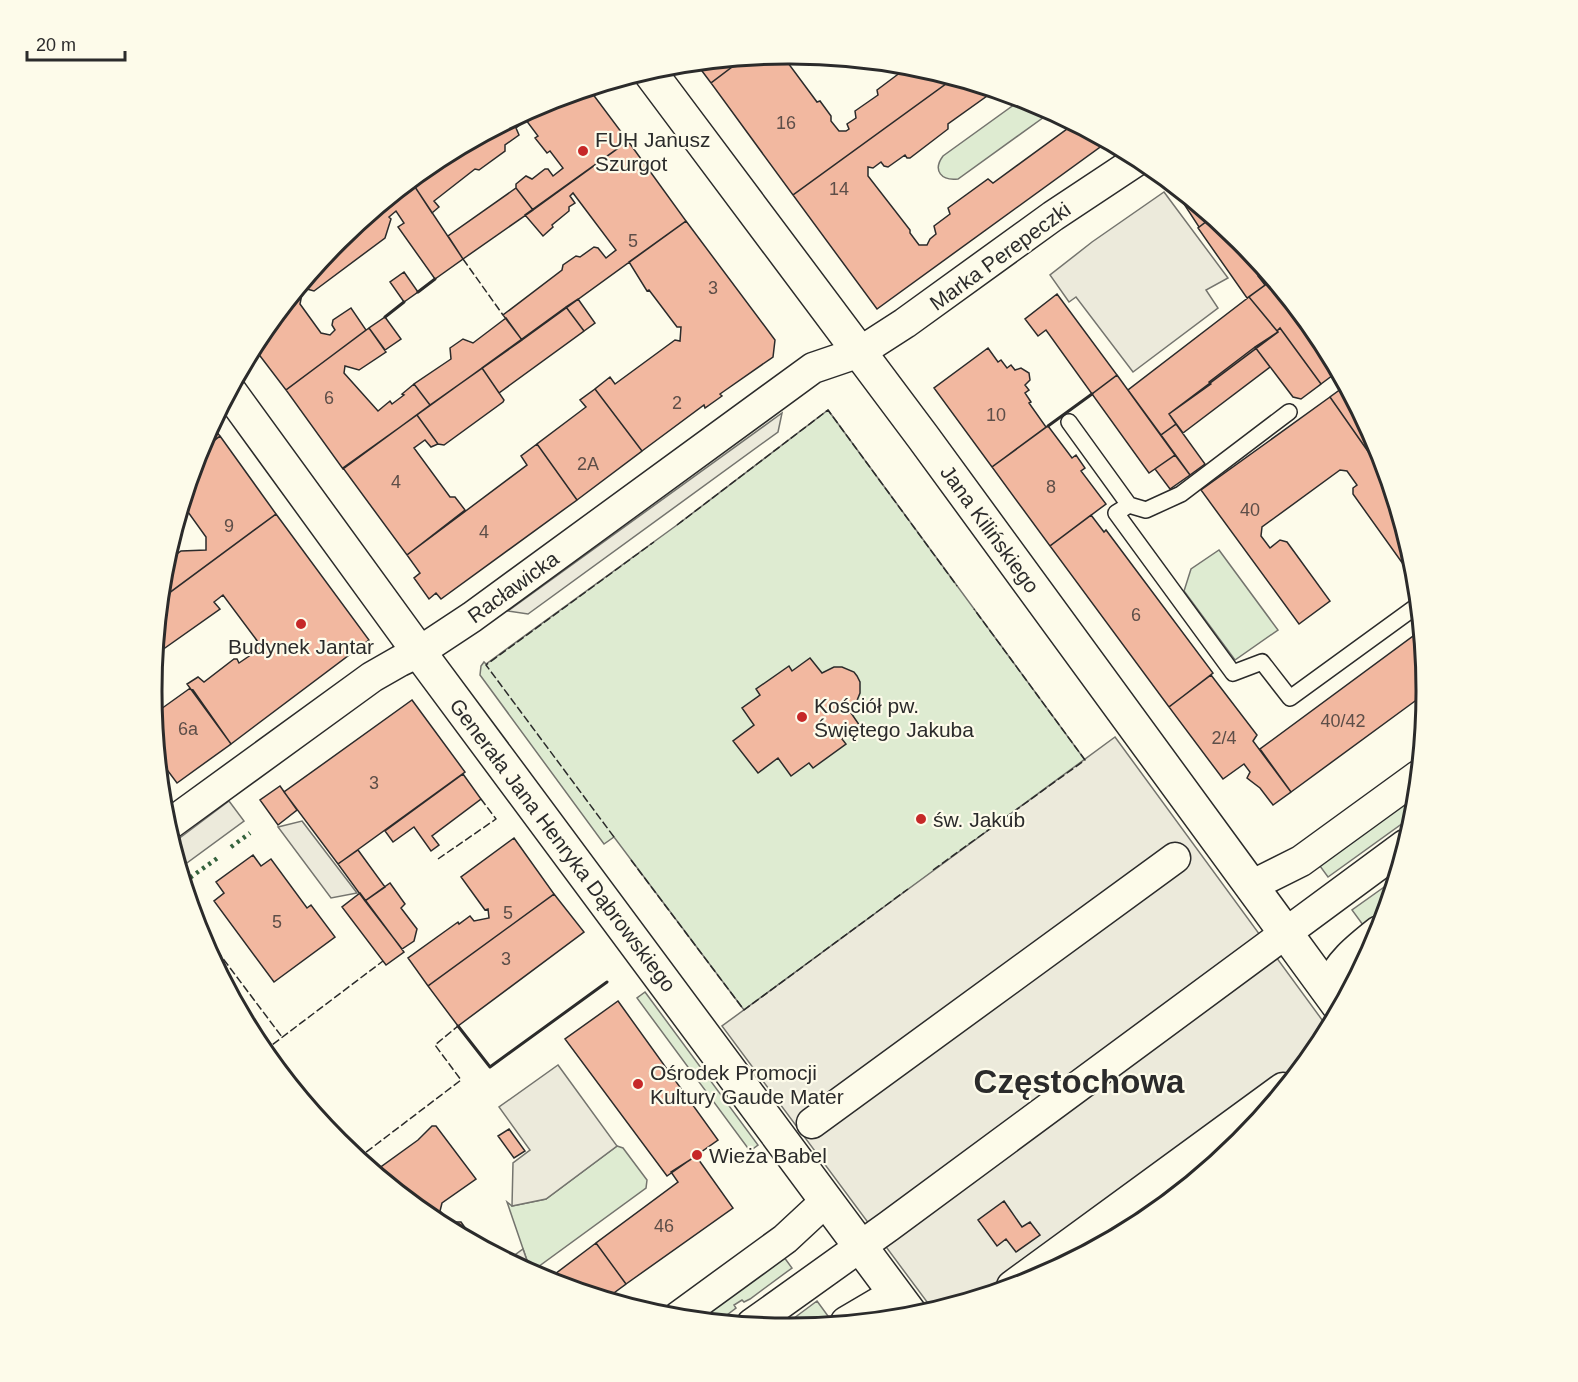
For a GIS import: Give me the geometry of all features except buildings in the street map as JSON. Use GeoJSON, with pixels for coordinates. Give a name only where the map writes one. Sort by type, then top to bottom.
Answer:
{"type":"FeatureCollection","features":[{"type":"Feature","properties":{"kind":"street","name":"Jana Kilińskiego"},"geometry":{"type":"LineString","coordinates":[[655,80],[860,352],[1333,998]]}},
{"type":"Feature","properties":{"kind":"street","name":"Marka Perepeczki"},"geometry":{"type":"LineString","coordinates":[[860,352],[905,323],[1053,216],[1130,165]]}},
{"type":"Feature","properties":{"kind":"street","name":"Racławicka"},"geometry":{"type":"LineString","coordinates":[[176,819],[372,677],[420,652],[481,610],[813,368],[860,352]]}},
{"type":"Feature","properties":{"kind":"street","name":"Generała Jana Henryka Dąbrowskiego"},"geometry":{"type":"LineString","coordinates":[[235,399],[827,1200],[854,1251],[904,1306]]}},
{"type":"Feature","properties":{"kind":"street"},"geometry":{"type":"LineString","coordinates":[[1251,886],[1300,861],[1408,783]]}},
{"type":"Feature","properties":{"kind":"street"},"geometry":{"type":"LineString","coordinates":[[762,1317],[1394,853]]}},
{"type":"Feature","properties":{"kind":"street"},"geometry":{"type":"LineString","coordinates":[[812,1123],[1175,858]]}},
{"type":"Feature","properties":{"kind":"street"},"geometry":{"type":"LineString","coordinates":[[1333,998],[1335,972],[1348,956],[1362,945]]}},
{"type":"Feature","properties":{"kind":"street"},"geometry":{"type":"LineString","coordinates":[[1042,1264],[1258,1107]]}},
{"type":"Feature","properties":{"kind":"street"},"geometry":{"type":"LineString","coordinates":[[689,1309],[785,1239],[827,1200]]}},
{"type":"Feature","properties":{"kind":"street"},"geometry":{"type":"LineString","coordinates":[[861,1313],[880,1302],[902,1306]]}},
{"type":"Feature","properties":{"kind":"lane"},"geometry":{"type":"LineString","coordinates":[[1069,422],[1129,505],[1146,510],[1181,494],[1289,412]]}},
{"type":"Feature","properties":{"kind":"lane"},"geometry":{"type":"LineString","coordinates":[[1129,505],[1116,513],[1233,674],[1262,662],[1290,699],[1410,611]]}},
{"type":"Feature","properties":{"kind":"green space"},"geometry":{"type":"Polygon","coordinates":[[[1012,106],[1042,118],[958,179],[943,177],[940,174],[938,166],[943,156],[1012,106]]]}},
{"type":"Feature","properties":{"kind":"green space"},"geometry":{"type":"Polygon","coordinates":[[[828,410],[1085,760],[744,1010],[614,837],[604,844],[480,675],[481,666],[677,525],[828,410]]]}},
{"type":"Feature","properties":{"kind":"green space"},"geometry":{"type":"Polygon","coordinates":[[[1219,550],[1278,630],[1235,660],[1184,591],[1191,569],[1219,550]]]}},
{"type":"Feature","properties":{"kind":"green space"},"geometry":{"type":"Polygon","coordinates":[[[1406,797],[1400,825],[1328,877],[1317,862],[1406,797]]]}},
{"type":"Feature","properties":{"kind":"green space"},"geometry":{"type":"Polygon","coordinates":[[[1383,888],[1373,918],[1363,925],[1352,910],[1383,888]]]}},
{"type":"Feature","properties":{"kind":"green space"},"geometry":{"type":"Polygon","coordinates":[[[645,992],[758,1145],[750,1151],[637,998],[645,992]]]}},
{"type":"Feature","properties":{"kind":"green space"},"geometry":{"type":"Polygon","coordinates":[[[617,1146],[623,1148],[647,1180],[646,1188],[540,1266],[527,1260],[507,1202],[512,1206],[546,1199],[617,1146]]]}},
{"type":"Feature","properties":{"kind":"green space"},"geometry":{"type":"Polygon","coordinates":[[[781,1253],[792,1268],[750,1299],[744,1302],[742,1300],[734,1305],[736,1308],[728,1314],[702,1311],[781,1253]]]}},
{"type":"Feature","properties":{"kind":"green space"},"geometry":{"type":"Polygon","coordinates":[[[817,1301],[828,1316],[828,1316],[794,1318],[817,1301]]]}},
{"type":"Feature","properties":{"kind":"shaded area"},"geometry":{"type":"Polygon","coordinates":[[[1164,192],[1228,278],[1206,290],[1218,308],[1133,372],[1076,297],[1069,302],[1050,275],[1092,242],[1164,192]]]}},
{"type":"Feature","properties":{"kind":"shaded area"},"geometry":{"type":"Polygon","coordinates":[[[782,413],[778,432],[528,614],[508,611],[782,413]]]}},
{"type":"Feature","properties":{"kind":"shaded area"},"geometry":{"type":"Polygon","coordinates":[[[1115,737],[1322,1020],[1286,1072],[1232,1134],[1202,1162],[1137,1212],[1102,1234],[1029,1270],[951,1296],[927,1301],[722,1026],[1115,737]]]}},
{"type":"Feature","properties":{"kind":"shaded area"},"geometry":{"type":"Polygon","coordinates":[[[229,801],[244,821],[187,863],[180,837],[229,801]]]}},
{"type":"Feature","properties":{"kind":"shaded area"},"geometry":{"type":"Polygon","coordinates":[[[302,821],[357,893],[331,898],[278,827],[302,821]]]}},
{"type":"Feature","properties":{"kind":"shaded area"},"geometry":{"type":"Polygon","coordinates":[[[558,1065],[617,1146],[546,1199],[512,1206],[513,1163],[530,1150],[499,1107],[558,1065]]]}},
{"type":"Feature","properties":{"kind":"shaded area"},"geometry":{"type":"Polygon","coordinates":[[[523,1249],[527,1260],[515,1255],[523,1249]]]}},
{"type":"Feature","properties":{"kind":"hedge"},"geometry":{"type":"LineString","coordinates":[[231,847],[250,833]]}},
{"type":"Feature","properties":{"kind":"hedge"},"geometry":{"type":"LineString","coordinates":[[191,877],[219,857]]}},
{"type":"Feature","properties":{"kind":"fence"},"geometry":{"type":"LineString","coordinates":[[463,259],[503,315]]}},
{"type":"Feature","properties":{"kind":"fence"},"geometry":{"type":"LineString","coordinates":[[677,525],[828,410],[957,586]]}},
{"type":"Feature","properties":{"kind":"fence"},"geometry":{"type":"LineString","coordinates":[[614,837],[486,665],[654,542]]}},
{"type":"Feature","properties":{"kind":"fence"},"geometry":{"type":"LineString","coordinates":[[933,870],[1085,760],[974,609]]}},
{"type":"Feature","properties":{"kind":"fence"},"geometry":{"type":"LineString","coordinates":[[438,859],[496,819],[481,799]]}},
{"type":"Feature","properties":{"kind":"fence"},"geometry":{"type":"LineString","coordinates":[[631,860],[744,1010],[908,889]]}},
{"type":"Feature","properties":{"kind":"fence"},"geometry":{"type":"LineString","coordinates":[[222,957],[282,1037]]}},
{"type":"Feature","properties":{"kind":"fence"},"geometry":{"type":"LineString","coordinates":[[272,1045],[383,961]]}},
{"type":"Feature","properties":{"kind":"fence"},"geometry":{"type":"LineString","coordinates":[[366,1152],[461,1080],[435,1045],[458,1026]]}},
{"type":"Feature","properties":{"kind":"wall"},"geometry":{"type":"LineString","coordinates":[[418,292],[435,279]]}},
{"type":"Feature","properties":{"kind":"wall"},"geometry":{"type":"LineString","coordinates":[[385,317],[404,302]]}},
{"type":"Feature","properties":{"kind":"wall"},"geometry":{"type":"LineString","coordinates":[[1048,426],[1092,394]]}},
{"type":"Feature","properties":{"kind":"wall"},"geometry":{"type":"LineString","coordinates":[[458,1026],[490,1067],[607,982]]}},
{"type":"Feature","properties":{"kind":"place","name":"FUH Janusz Szurgot"},"geometry":{"type":"Point","coordinates":[583,151]}},
{"type":"Feature","properties":{"kind":"place","name":"Budynek Jantar"},"geometry":{"type":"Point","coordinates":[301,624]}},
{"type":"Feature","properties":{"kind":"place","name":"Kościół pw. Świętego Jakuba"},"geometry":{"type":"Point","coordinates":[802,717]}},
{"type":"Feature","properties":{"kind":"place","name":"św. Jakub"},"geometry":{"type":"Point","coordinates":[921,819]}},
{"type":"Feature","properties":{"kind":"place","name":"Ośrodek Promocji Kultury Gaude Mater"},"geometry":{"type":"Point","coordinates":[638,1084]}},
{"type":"Feature","properties":{"kind":"place","name":"Wieża Babel"},"geometry":{"type":"Point","coordinates":[697,1155]}},
{"type":"Feature","properties":{"kind":"district","name":"Częstochowa"},"geometry":{"type":"Point","coordinates":[1079,1081]}}]}
